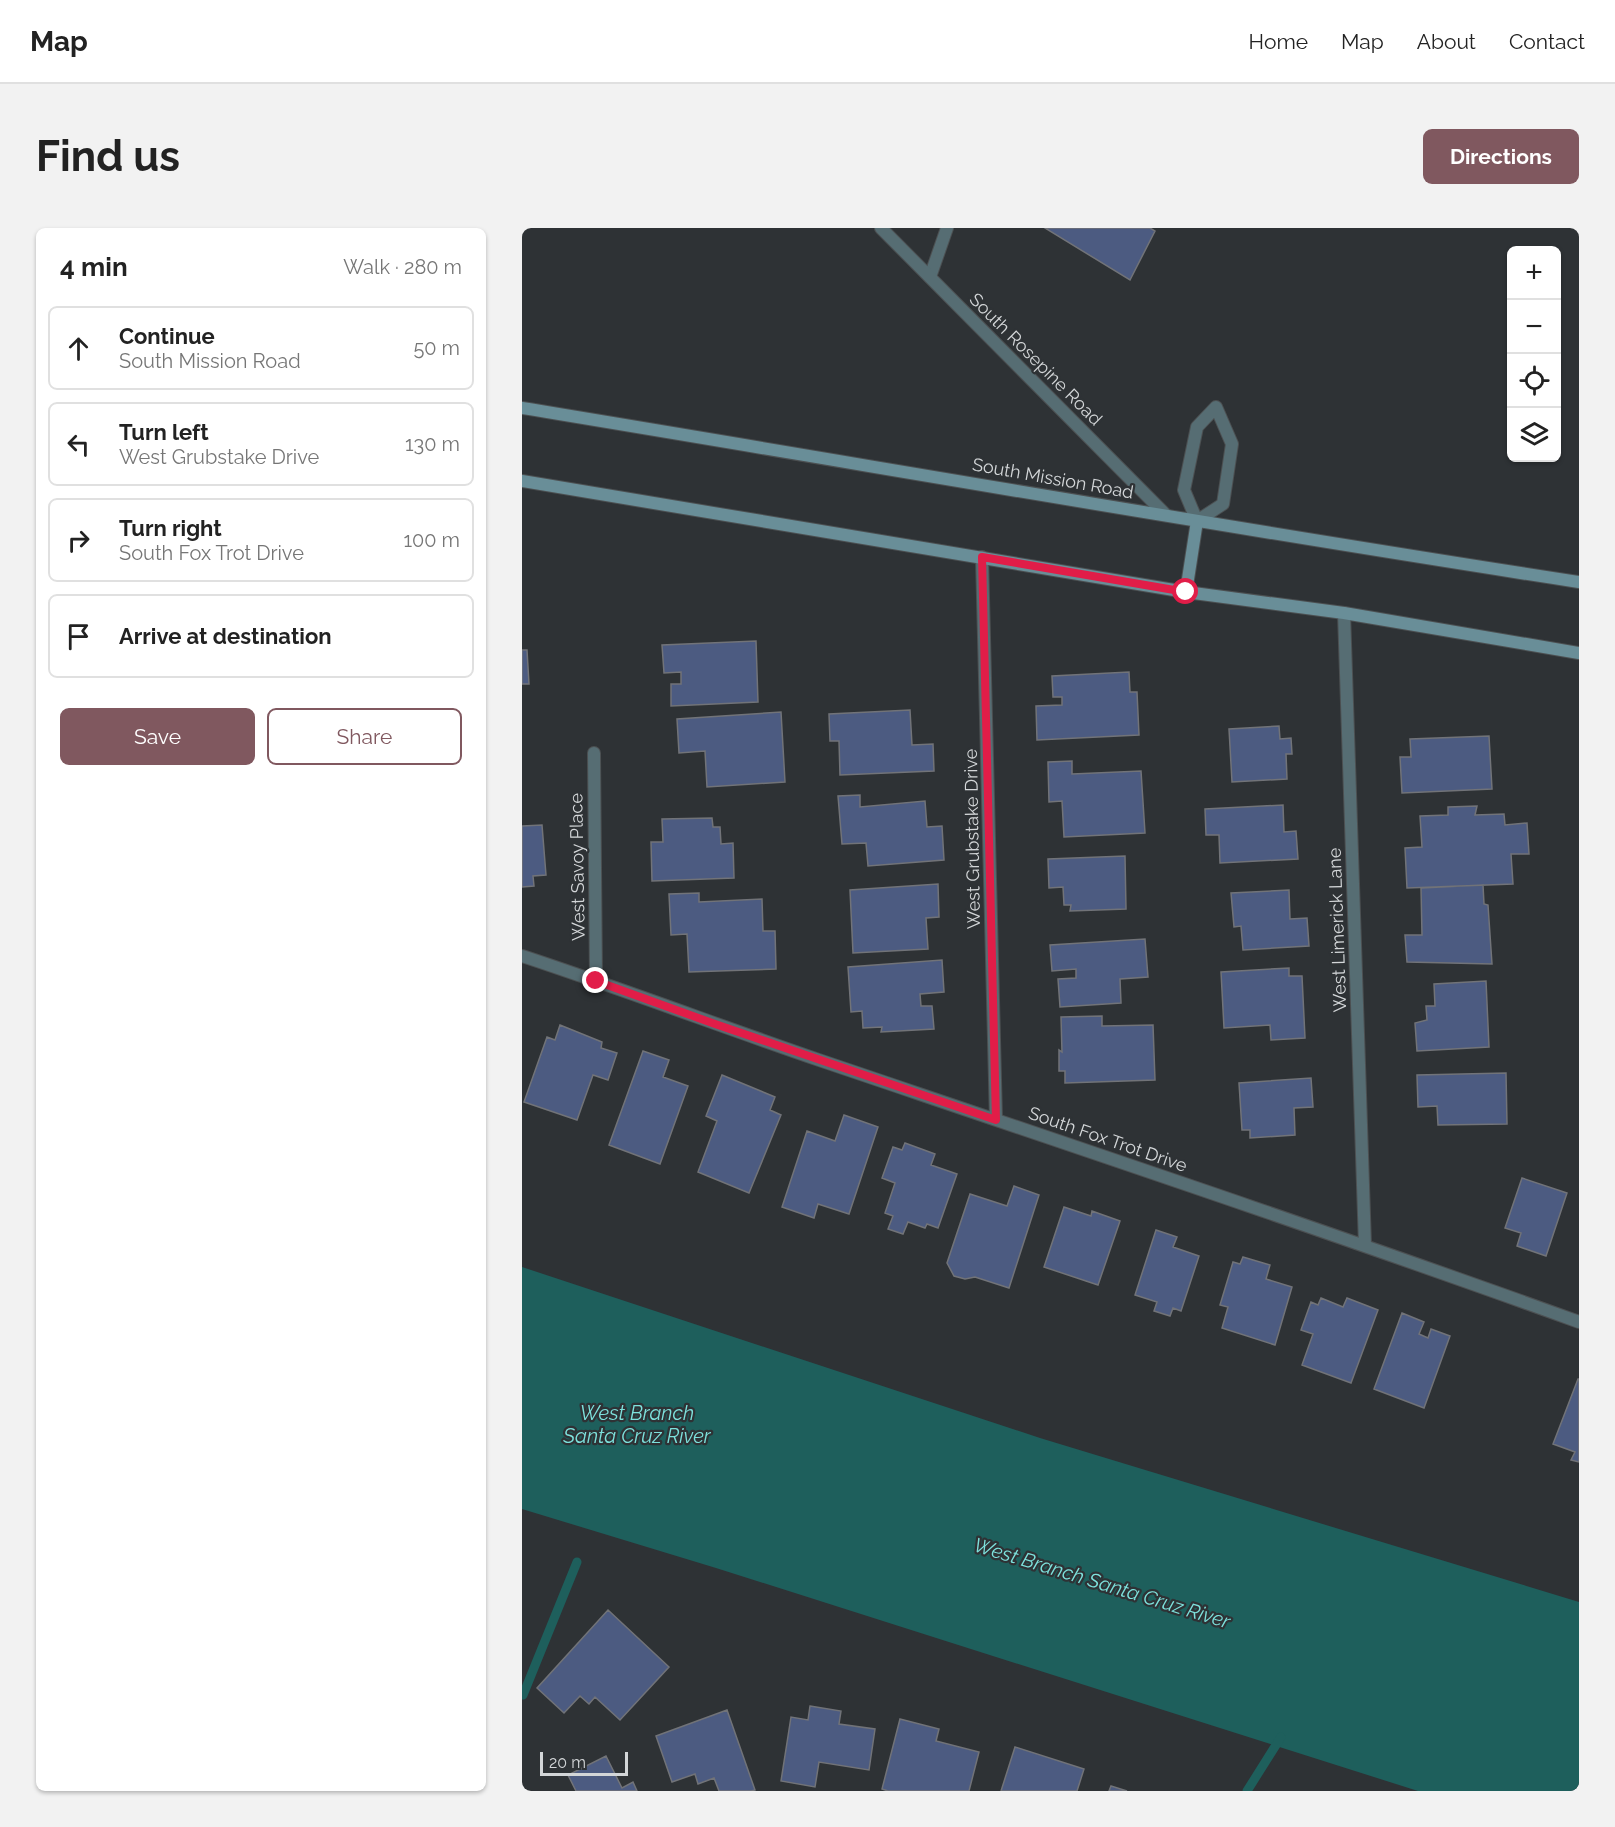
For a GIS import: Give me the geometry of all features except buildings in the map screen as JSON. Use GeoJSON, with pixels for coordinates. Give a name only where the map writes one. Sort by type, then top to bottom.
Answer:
{"type":"FeatureCollection","features":[{"type":"Feature","properties":{"kind":"main road","name":"South Mission Road"},"geometry":{"type":"LineString","coordinates":[[522,408],[1356,548],[1579,582]]}},
{"type":"Feature","properties":{"kind":"main road"},"geometry":{"type":"LineString","coordinates":[[522,481],[1186,592],[1344,613],[1579,653]]}},
{"type":"Feature","properties":{"kind":"main road"},"geometry":{"type":"LineString","coordinates":[[1186,592],[1197,521]]}},
{"type":"Feature","properties":{"kind":"street","name":"South Rosepine Road"},"geometry":{"type":"LineString","coordinates":[[881,228],[1166,515]]}},
{"type":"Feature","properties":{"kind":"street"},"geometry":{"type":"LineString","coordinates":[[930,277],[948,228]]}},
{"type":"Feature","properties":{"kind":"street"},"geometry":{"type":"LineString","coordinates":[[1216,407],[1232,444],[1223,504],[1197,521],[1184,490],[1197,427],[1216,407]]}},
{"type":"Feature","properties":{"kind":"street","name":"West Grubstake Drive"},"geometry":{"type":"LineString","coordinates":[[982,557],[996,1120]]}},
{"type":"Feature","properties":{"kind":"street","name":"West Limerick Lane"},"geometry":{"type":"LineString","coordinates":[[1344,613],[1365,1245]]}},
{"type":"Feature","properties":{"kind":"street","name":"West Savoy Place"},"geometry":{"type":"LineString","coordinates":[[594,753],[596,981]]}},
{"type":"Feature","properties":{"kind":"street","name":"South Fox Trot Drive"},"geometry":{"type":"LineString","coordinates":[[522,956],[1365,1245],[1579,1322]]}},
{"type":"Feature","properties":{"kind":"water","name":"West Branch Santa Cruz River"},"geometry":{"type":"Polygon","coordinates":[[[522,1267],[1040,1438],[1579,1602],[1579,1791],[1418,1791],[716,1568],[522,1509],[522,1267]]]}},
{"type":"Feature","properties":{"kind":"waterway"},"geometry":{"type":"LineString","coordinates":[[523,1695],[577,1562]]}},
{"type":"Feature","properties":{"kind":"waterway"},"geometry":{"type":"LineString","coordinates":[[1247,1791],[1281,1737]]}},
{"type":"Feature","properties":{"kind":"route"},"geometry":{"type":"LineString","coordinates":[[596,981],[996,1120],[982,557],[1186,592]]}}]}
